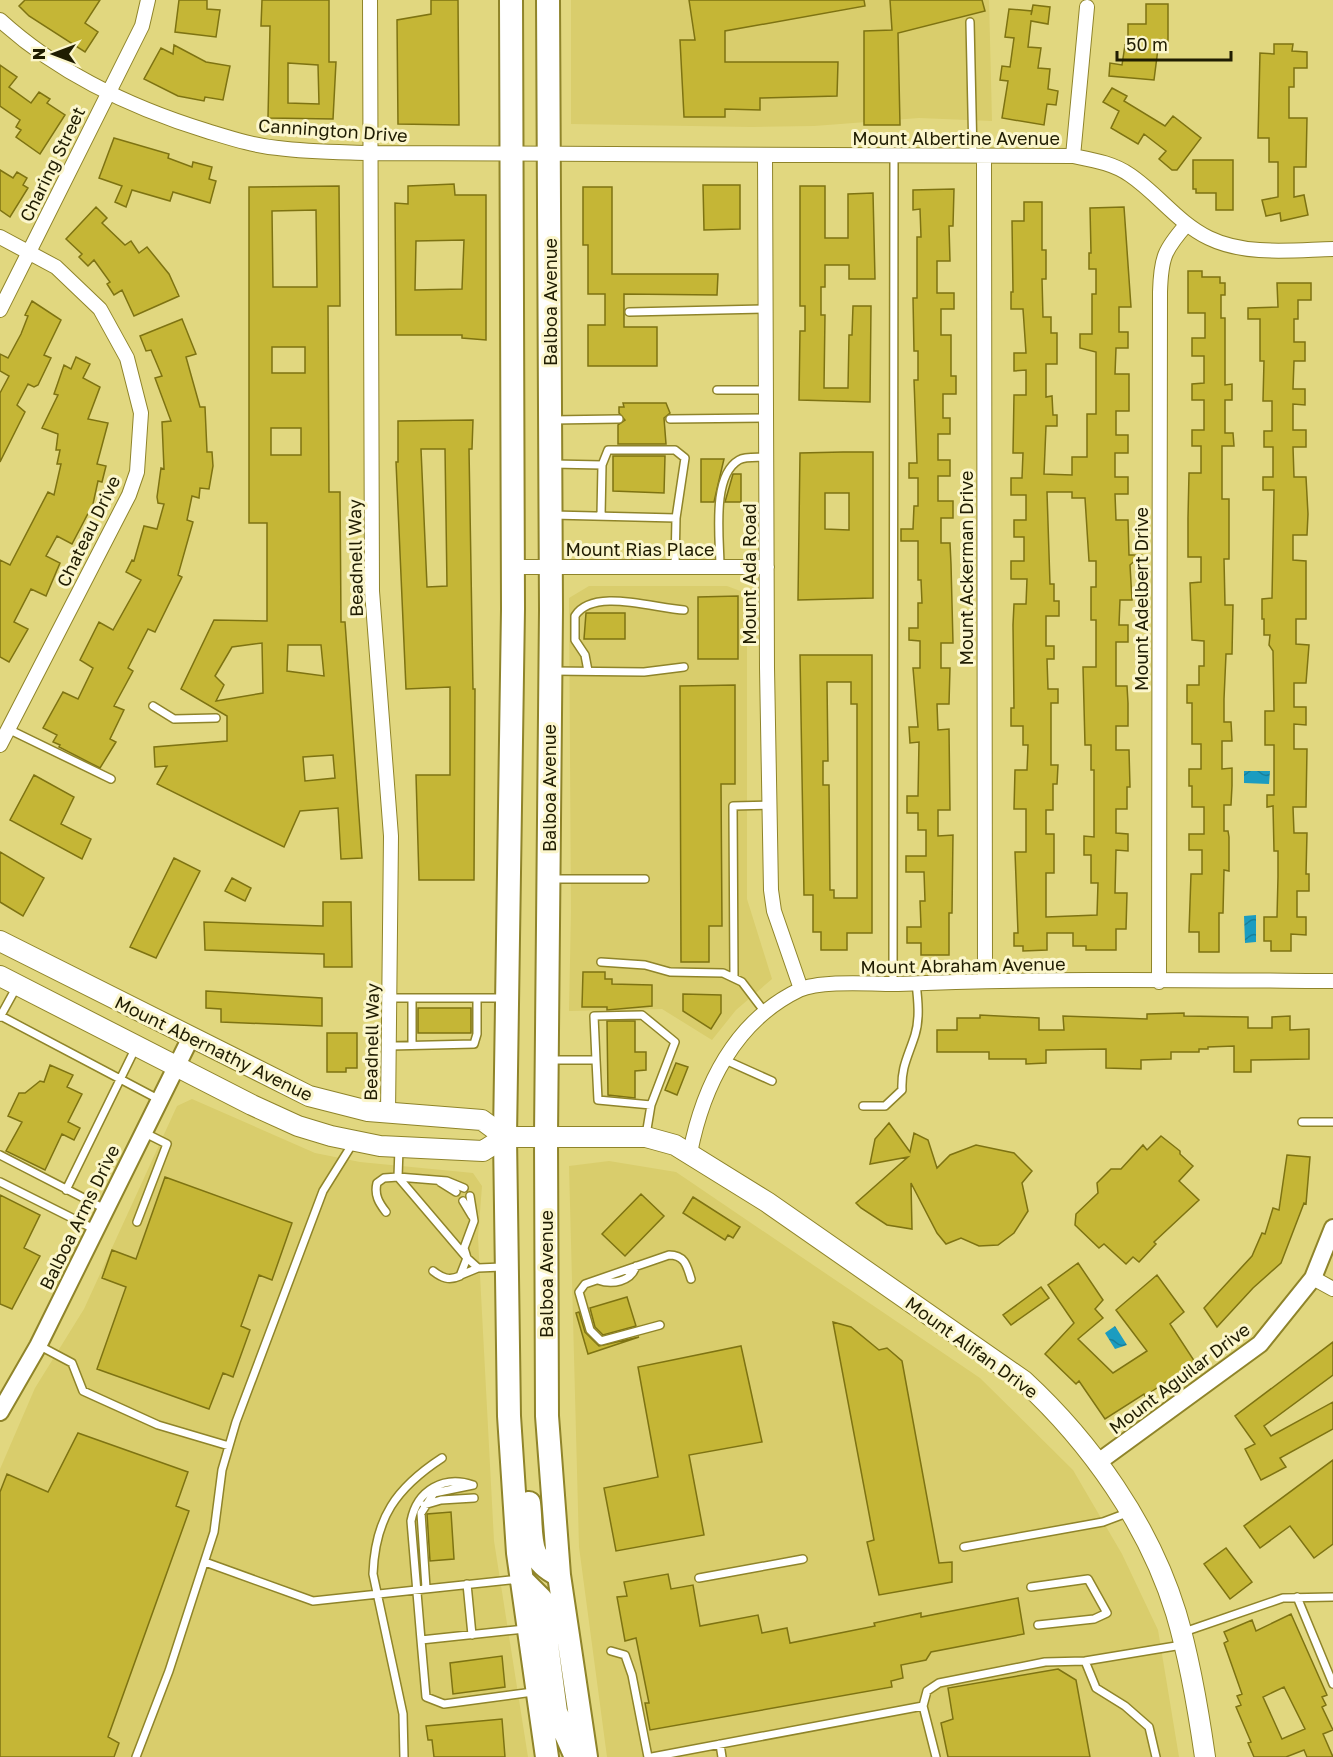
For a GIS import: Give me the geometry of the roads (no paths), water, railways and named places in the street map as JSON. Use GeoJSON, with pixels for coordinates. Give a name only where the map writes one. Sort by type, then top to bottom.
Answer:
{"type":"FeatureCollection","features":[{"type":"Feature","properties":{"kind":"main road","name":"Balboa Avenue"},"geometry":{"type":"LineString","coordinates":[[511,0],[513,567],[505,1137],[512,1459],[521,1579],[547,1757]]}},
{"type":"Feature","properties":{"kind":"main road","name":"Balboa Avenue"},"geometry":{"type":"LineString","coordinates":[[548,0],[551,154],[551,567],[546,1137],[547,1416],[560,1575],[586,1757]]}},
{"type":"Feature","properties":{"kind":"main road","name":"Mount Abernathy Avenue"},"geometry":{"type":"LineString","coordinates":[[0,941],[309,1096],[342,1106],[388,1114],[482,1120],[505,1137]]}},
{"type":"Feature","properties":{"kind":"main road","name":"Mount Abernathy Avenue"},"geometry":{"type":"LineString","coordinates":[[0,976],[298,1126],[354,1141],[399,1147],[483,1151],[505,1137],[546,1137]]}},
{"type":"Feature","properties":{"kind":"main road","name":"Mount Alifan Drive"},"geometry":{"type":"LineString","coordinates":[[546,1137],[646,1137],[675,1145],[690,1153],[767,1202],[1024,1381],[1054,1408],[1097,1463],[1130,1512],[1157,1563],[1183,1639],[1194,1682],[1205,1757]]}},
{"type":"Feature","properties":{"kind":"main road","name":"Balboa Avenue"},"geometry":{"type":"LineString","coordinates":[[512,1459],[526,1478],[534,1557],[544,1568],[560,1575]]}},
{"type":"Feature","properties":{"kind":"main road"},"geometry":{"type":"LineString","coordinates":[[521,1579],[541,1599],[556,1712],[576,1757]]}},
{"type":"Feature","properties":{"kind":"street","name":"Charing Street"},"geometry":{"type":"LineString","coordinates":[[0,310],[142,26],[148,0]]}},
{"type":"Feature","properties":{"kind":"street","name":"Beadnell Way"},"geometry":{"type":"LineString","coordinates":[[370,0],[372,591],[391,836],[388,1114]]}},
{"type":"Feature","properties":{"kind":"street"},"geometry":{"type":"LineString","coordinates":[[1073,156],[1087,7]]}},
{"type":"Feature","properties":{"kind":"street","name":"Cannington Drive"},"geometry":{"type":"LineString","coordinates":[[0,20],[63,67],[107,93],[169,119],[243,142],[277,148],[369,153],[551,154]]}},
{"type":"Feature","properties":{"kind":"street","name":"Mount Albertine Avenue"},"geometry":{"type":"LineString","coordinates":[[551,154],[1073,156],[1105,163],[1129,174],[1187,224],[1210,239],[1236,247],[1265,250],[1333,249]]}},
{"type":"Feature","properties":{"kind":"street","name":"Mount Ada Road"},"geometry":{"type":"LineString","coordinates":[[765,155],[767,567],[770,805],[774,911],[801,989]]}},
{"type":"Feature","properties":{"kind":"street","name":"Mount Ackerman Drive"},"geometry":{"type":"LineString","coordinates":[[978,156],[985,981]]}},
{"type":"Feature","properties":{"kind":"street","name":"Mount Adelbert Drive"},"geometry":{"type":"LineString","coordinates":[[1159,982],[1161,262],[1171,242],[1187,224]]}},
{"type":"Feature","properties":{"kind":"street","name":"Chateau Drive"},"geometry":{"type":"LineString","coordinates":[[0,237],[56,267],[100,309],[127,358],[141,413],[137,472],[129,495],[0,745]]}},
{"type":"Feature","properties":{"kind":"street","name":"Mount Rias Place"},"geometry":{"type":"LineString","coordinates":[[513,567],[767,567]]}},
{"type":"Feature","properties":{"kind":"street","name":"Mount Abraham Avenue"},"geometry":{"type":"LineString","coordinates":[[690,1153],[695,1126],[723,1059],[751,1021],[801,989],[843,984],[985,981],[1333,981]]}},
{"type":"Feature","properties":{"kind":"street","name":"Balboa Arms Drive"},"geometry":{"type":"LineString","coordinates":[[0,1412],[38,1346],[158,1099],[191,1037]]}},
{"type":"Feature","properties":{"kind":"street","name":"Mount Aguilar Drive"},"geometry":{"type":"LineString","coordinates":[[1097,1463],[1260,1344],[1313,1278],[1333,1228]]}},
{"type":"Feature","properties":{"kind":"street"},"geometry":{"type":"LineString","coordinates":[[1313,1278],[1333,1289]]}},
{"type":"Feature","properties":{"kind":"lane"},"geometry":{"type":"LineString","coordinates":[[970,22],[978,156]]}},
{"type":"Feature","properties":{"kind":"lane"},"geometry":{"type":"LineString","coordinates":[[893,984],[894,155]]}},
{"type":"Feature","properties":{"kind":"lane"},"geometry":{"type":"LineString","coordinates":[[629,312],[766,309]]}},
{"type":"Feature","properties":{"kind":"lane"},"geometry":{"type":"LineString","coordinates":[[717,390],[767,390]]}},
{"type":"Feature","properties":{"kind":"lane"},"geometry":{"type":"LineString","coordinates":[[670,419],[767,418]]}},
{"type":"Feature","properties":{"kind":"lane"},"geometry":{"type":"LineString","coordinates":[[550,420],[618,419]]}},
{"type":"Feature","properties":{"kind":"lane"},"geometry":{"type":"LineString","coordinates":[[601,516],[602,465],[608,450],[675,450],[685,458],[676,518],[675,567]]}},
{"type":"Feature","properties":{"kind":"lane"},"geometry":{"type":"LineString","coordinates":[[720,567],[720,488],[729,470],[740,459],[767,457]]}},
{"type":"Feature","properties":{"kind":"lane"},"geometry":{"type":"LineString","coordinates":[[550,464],[602,465]]}},
{"type":"Feature","properties":{"kind":"lane"},"geometry":{"type":"LineString","coordinates":[[550,515],[676,518]]}},
{"type":"Feature","properties":{"kind":"lane"},"geometry":{"type":"LineString","coordinates":[[588,671],[585,655],[575,640],[575,616],[586,605],[637,603],[684,610]]}},
{"type":"Feature","properties":{"kind":"lane"},"geometry":{"type":"LineString","coordinates":[[550,670],[644,672],[684,667]]}},
{"type":"Feature","properties":{"kind":"lane"},"geometry":{"type":"LineString","coordinates":[[153,706],[174,719],[216,718]]}},
{"type":"Feature","properties":{"kind":"lane"},"geometry":{"type":"LineString","coordinates":[[8,729],[111,779]]}},
{"type":"Feature","properties":{"kind":"lane"},"geometry":{"type":"LineString","coordinates":[[734,978],[733,806],[770,805]]}},
{"type":"Feature","properties":{"kind":"lane"},"geometry":{"type":"LineString","coordinates":[[548,879],[645,879]]}},
{"type":"Feature","properties":{"kind":"lane"},"geometry":{"type":"LineString","coordinates":[[601,962],[645,965],[670,972],[723,974],[742,982],[764,1011]]}},
{"type":"Feature","properties":{"kind":"lane"},"geometry":{"type":"LineString","coordinates":[[863,1106],[885,1106],[902,1090],[901,1072],[915,1033],[918,1005],[916,983]]}},
{"type":"Feature","properties":{"kind":"lane"},"geometry":{"type":"LineString","coordinates":[[18,985],[0,1017],[158,1099]]}},
{"type":"Feature","properties":{"kind":"lane"},"geometry":{"type":"LineString","coordinates":[[390,998],[507,998]]}},
{"type":"Feature","properties":{"kind":"lane"},"geometry":{"type":"LineString","coordinates":[[412,998],[412,1045]]}},
{"type":"Feature","properties":{"kind":"lane"},"geometry":{"type":"LineString","coordinates":[[390,1046],[474,1044],[477,1034],[477,998]]}},
{"type":"Feature","properties":{"kind":"lane"},"geometry":{"type":"LineString","coordinates":[[646,1137],[651,1105],[675,1042],[642,1016],[594,1016],[598,1100],[651,1105]]}},
{"type":"Feature","properties":{"kind":"lane"},"geometry":{"type":"LineString","coordinates":[[66,1190],[136,1046]]}},
{"type":"Feature","properties":{"kind":"lane"},"geometry":{"type":"LineString","coordinates":[[723,1059],[771,1081]]}},
{"type":"Feature","properties":{"kind":"lane"},"geometry":{"type":"LineString","coordinates":[[547,1060],[596,1060]]}},
{"type":"Feature","properties":{"kind":"lane"},"geometry":{"type":"LineString","coordinates":[[1302,1122],[1333,1122]]}},
{"type":"Feature","properties":{"kind":"lane"},"geometry":{"type":"LineString","coordinates":[[137,1222],[167,1144],[142,1132]]}},
{"type":"Feature","properties":{"kind":"lane"},"geometry":{"type":"LineString","coordinates":[[136,1757],[205,1562],[214,1532],[222,1470],[252,1376],[323,1191],[354,1141]]}},
{"type":"Feature","properties":{"kind":"lane"},"geometry":{"type":"LineString","coordinates":[[399,1147],[398,1178],[478,1268]]}},
{"type":"Feature","properties":{"kind":"lane"},"geometry":{"type":"LineString","coordinates":[[0,1155],[105,1209]]}},
{"type":"Feature","properties":{"kind":"lane"},"geometry":{"type":"LineString","coordinates":[[386,1212],[375,1191],[377,1184],[384,1178],[438,1180],[464,1188]]}},
{"type":"Feature","properties":{"kind":"lane"},"geometry":{"type":"LineString","coordinates":[[438,1180],[456,1192]]}},
{"type":"Feature","properties":{"kind":"lane"},"geometry":{"type":"LineString","coordinates":[[0,1182],[94,1229]]}},
{"type":"Feature","properties":{"kind":"lane"},"geometry":{"type":"LineString","coordinates":[[460,1276],[467,1258],[464,1248],[466,1237],[474,1221],[470,1196]]}},
{"type":"Feature","properties":{"kind":"lane"},"geometry":{"type":"LineString","coordinates":[[463,1201],[474,1221]]}},
{"type":"Feature","properties":{"kind":"lane"},"geometry":{"type":"LineString","coordinates":[[660,1325],[601,1341],[590,1330],[579,1292],[585,1284],[669,1255],[678,1255],[687,1265],[692,1279]]}},
{"type":"Feature","properties":{"kind":"lane"},"geometry":{"type":"LineString","coordinates":[[434,1271],[443,1278],[453,1279],[478,1268],[508,1268]]}},
{"type":"Feature","properties":{"kind":"lane"},"geometry":{"type":"LineString","coordinates":[[38,1346],[72,1363],[83,1391],[158,1425],[229,1446]]}},
{"type":"Feature","properties":{"kind":"lane"},"geometry":{"type":"LineString","coordinates":[[404,1757],[403,1714],[373,1574],[376,1536],[399,1492],[419,1473],[442,1458]]}},
{"type":"Feature","properties":{"kind":"lane"},"geometry":{"type":"LineString","coordinates":[[426,1588],[421,1513],[424,1505],[434,1493],[473,1485],[442,1484],[431,1487],[417,1502],[411,1521],[426,1697],[444,1704],[536,1692]]}},
{"type":"Feature","properties":{"kind":"lane"},"geometry":{"type":"LineString","coordinates":[[424,1505],[441,1500],[474,1498]]}},
{"type":"Feature","properties":{"kind":"lane"},"geometry":{"type":"LineString","coordinates":[[964,1547],[1103,1522],[1130,1512]]}},
{"type":"Feature","properties":{"kind":"lane"},"geometry":{"type":"LineString","coordinates":[[699,1578],[803,1559]]}},
{"type":"Feature","properties":{"kind":"lane"},"geometry":{"type":"LineString","coordinates":[[205,1562],[313,1601],[521,1579]]}},
{"type":"Feature","properties":{"kind":"lane"},"geometry":{"type":"LineString","coordinates":[[1030,1587],[1088,1579],[1107,1612],[1094,1618],[1038,1625]]}},
{"type":"Feature","properties":{"kind":"lane"},"geometry":{"type":"LineString","coordinates":[[466,1584],[472,1635]]}},
{"type":"Feature","properties":{"kind":"lane"},"geometry":{"type":"LineString","coordinates":[[1297,1597],[1333,1684]]}},
{"type":"Feature","properties":{"kind":"lane"},"geometry":{"type":"LineString","coordinates":[[936,1757],[923,1706],[927,1691],[939,1683],[1045,1662],[1085,1661],[1183,1639],[1275,1600],[1297,1597],[1333,1597]]}},
{"type":"Feature","properties":{"kind":"lane"},"geometry":{"type":"LineString","coordinates":[[421,1640],[527,1629]]}},
{"type":"Feature","properties":{"kind":"lane"},"geometry":{"type":"LineString","coordinates":[[611,1651],[625,1655],[629,1665],[650,1757],[923,1706]]}},
{"type":"Feature","properties":{"kind":"lane"},"geometry":{"type":"LineString","coordinates":[[1085,1661],[1096,1688],[1125,1706],[1149,1727],[1156,1757]]}},
{"type":"Feature","properties":{"kind":"lane"},"geometry":{"type":"LineString","coordinates":[[720,1744],[722,1757]]}},
{"type":"Feature","properties":{"kind":"water"},"geometry":{"type":"Polygon","coordinates":[[[1244,771],[1270,771],[1269,784],[1244,783],[1244,771]]]}},
{"type":"Feature","properties":{"kind":"water"},"geometry":{"type":"Polygon","coordinates":[[[1256,915],[1256,942],[1245,943],[1244,916],[1256,915]]]}},
{"type":"Feature","properties":{"kind":"water"},"geometry":{"type":"Polygon","coordinates":[[[1115,1326],[1127,1345],[1115,1349],[1105,1333],[1115,1326]]]}}]}
